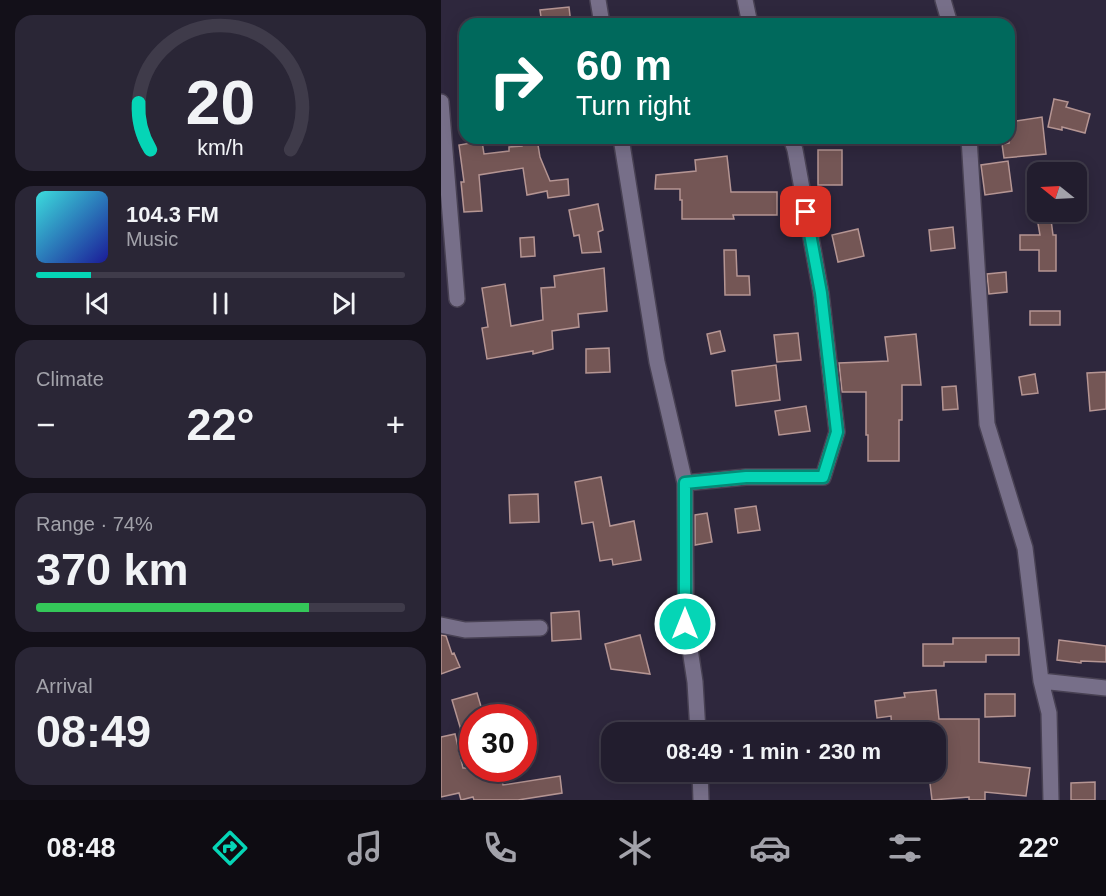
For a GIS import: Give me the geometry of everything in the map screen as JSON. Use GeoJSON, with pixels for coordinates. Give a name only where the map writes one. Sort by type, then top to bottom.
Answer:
{"type":"FeatureCollection","features":[{"type":"Feature","properties":{"kind":"street"},"geometry":{"type":"LineString","coordinates":[[598,0],[601,18]]}},
{"type":"Feature","properties":{"kind":"street"},"geometry":{"type":"LineString","coordinates":[[745,0],[749,18]]}},
{"type":"Feature","properties":{"kind":"street"},"geometry":{"type":"LineString","coordinates":[[943,0],[948,18]]}},
{"type":"Feature","properties":{"kind":"street"},"geometry":{"type":"LineString","coordinates":[[441,102],[457,299]]}},
{"type":"Feature","properties":{"kind":"street"},"geometry":{"type":"LineString","coordinates":[[622,144],[657,362],[685,483],[685,624],[695,682],[697,722]]}},
{"type":"Feature","properties":{"kind":"street"},"geometry":{"type":"LineString","coordinates":[[685,483],[746,477],[823,477],[837,432],[821,293],[793,144]]}},
{"type":"Feature","properties":{"kind":"street"},"geometry":{"type":"LineString","coordinates":[[969,144],[987,424],[1025,548],[1041,681],[1049,713],[1051,800]]}},
{"type":"Feature","properties":{"kind":"street"},"geometry":{"type":"LineString","coordinates":[[441,625],[465,630],[540,628]]}},
{"type":"Feature","properties":{"kind":"street"},"geometry":{"type":"LineString","coordinates":[[1041,681],[1106,688]]}},
{"type":"Feature","properties":{"kind":"street"},"geometry":{"type":"LineString","coordinates":[[700,782],[701,800]]}},
{"type":"Feature","properties":{"kind":"building"},"geometry":{"type":"Polygon","coordinates":[[[569,7],[570,18],[541,18],[540,10],[569,7]]]}},
{"type":"Feature","properties":{"kind":"building"},"geometry":{"type":"Polygon","coordinates":[[[1054,99],[1068,102],[1066,107],[1090,114],[1085,133],[1062,127],[1062,130],[1048,127],[1054,99]]]}},
{"type":"Feature","properties":{"kind":"building"},"geometry":{"type":"Polygon","coordinates":[[[1042,117],[1046,154],[1004,158],[1002,144],[1015,144],[1015,121],[1042,117]]]}},
{"type":"Feature","properties":{"kind":"building"},"geometry":{"type":"Polygon","coordinates":[[[482,144],[484,154],[509,151],[509,147],[522,146],[522,144],[538,144],[540,157],[550,181],[568,179],[569,195],[548,198],[547,191],[527,195],[523,168],[479,175],[482,211],[464,212],[461,182],[464,182],[459,145],[482,144]]]}},
{"type":"Feature","properties":{"kind":"building"},"geometry":{"type":"Polygon","coordinates":[[[818,150],[842,150],[842,185],[818,185],[818,150]]]}},
{"type":"Feature","properties":{"kind":"building"},"geometry":{"type":"Polygon","coordinates":[[[727,156],[731,192],[777,192],[777,215],[733,215],[734,219],[682,219],[680,189],[655,189],[656,175],[696,171],[695,160],[727,156]]]}},
{"type":"Feature","properties":{"kind":"building"},"geometry":{"type":"Polygon","coordinates":[[[1008,161],[1012,191],[985,195],[981,165],[1008,161]]]}},
{"type":"Feature","properties":{"kind":"building"},"geometry":{"type":"Polygon","coordinates":[[[598,204],[603,230],[598,232],[601,252],[582,253],[579,235],[574,236],[569,210],[598,204]]]}},
{"type":"Feature","properties":{"kind":"building"},"geometry":{"type":"Polygon","coordinates":[[[1038,222],[1051,222],[1053,235],[1056,235],[1056,271],[1039,271],[1039,250],[1020,250],[1020,235],[1040,235],[1038,222]]]}},
{"type":"Feature","properties":{"kind":"building"},"geometry":{"type":"Polygon","coordinates":[[[953,227],[955,248],[931,251],[929,230],[953,227]]]}},
{"type":"Feature","properties":{"kind":"building"},"geometry":{"type":"Polygon","coordinates":[[[858,229],[864,256],[838,262],[832,235],[858,229]]]}},
{"type":"Feature","properties":{"kind":"building"},"geometry":{"type":"Polygon","coordinates":[[[534,237],[535,256],[521,257],[520,238],[534,237]]]}},
{"type":"Feature","properties":{"kind":"building"},"geometry":{"type":"Polygon","coordinates":[[[724,250],[736,250],[737,276],[749,276],[750,295],[725,295],[724,250]]]}},
{"type":"Feature","properties":{"kind":"building"},"geometry":{"type":"Polygon","coordinates":[[[604,268],[607,311],[578,314],[579,327],[552,331],[553,349],[533,354],[533,351],[487,359],[482,328],[488,327],[482,288],[505,284],[511,326],[543,320],[541,288],[555,287],[554,276],[604,268]]]}},
{"type":"Feature","properties":{"kind":"building"},"geometry":{"type":"Polygon","coordinates":[[[1006,272],[1007,292],[989,294],[987,274],[1006,272]]]}},
{"type":"Feature","properties":{"kind":"building"},"geometry":{"type":"Polygon","coordinates":[[[1030,311],[1060,311],[1060,325],[1030,325],[1030,311]]]}},
{"type":"Feature","properties":{"kind":"building"},"geometry":{"type":"Polygon","coordinates":[[[720,331],[725,351],[711,354],[707,334],[720,331]]]}},
{"type":"Feature","properties":{"kind":"building"},"geometry":{"type":"Polygon","coordinates":[[[798,333],[801,360],[777,362],[774,335],[798,333]]]}},
{"type":"Feature","properties":{"kind":"building"},"geometry":{"type":"Polygon","coordinates":[[[916,334],[921,385],[902,385],[899,461],[868,461],[866,392],[842,392],[839,363],[888,361],[885,337],[916,334]]]}},
{"type":"Feature","properties":{"kind":"building"},"geometry":{"type":"Polygon","coordinates":[[[609,348],[610,372],[586,373],[586,349],[609,348]]]}},
{"type":"Feature","properties":{"kind":"building"},"geometry":{"type":"Polygon","coordinates":[[[776,365],[780,400],[736,406],[732,371],[776,365]]]}},
{"type":"Feature","properties":{"kind":"building"},"geometry":{"type":"Polygon","coordinates":[[[1106,372],[1106,409],[1090,411],[1087,373],[1106,372]]]}},
{"type":"Feature","properties":{"kind":"building"},"geometry":{"type":"Polygon","coordinates":[[[1035,374],[1038,393],[1022,395],[1019,377],[1035,374]]]}},
{"type":"Feature","properties":{"kind":"building"},"geometry":{"type":"Polygon","coordinates":[[[956,386],[958,409],[943,410],[942,387],[956,386]]]}},
{"type":"Feature","properties":{"kind":"building"},"geometry":{"type":"Polygon","coordinates":[[[806,406],[810,431],[779,435],[775,411],[806,406]]]}},
{"type":"Feature","properties":{"kind":"building"},"geometry":{"type":"Polygon","coordinates":[[[601,477],[610,526],[634,521],[641,560],[613,565],[612,559],[600,561],[593,522],[582,524],[575,482],[601,477]]]}},
{"type":"Feature","properties":{"kind":"building"},"geometry":{"type":"Polygon","coordinates":[[[538,494],[539,522],[510,523],[509,495],[538,494]]]}},
{"type":"Feature","properties":{"kind":"building"},"geometry":{"type":"Polygon","coordinates":[[[756,506],[760,530],[738,533],[735,509],[756,506]]]}},
{"type":"Feature","properties":{"kind":"building"},"geometry":{"type":"Polygon","coordinates":[[[707,513],[712,542],[695,545],[695,515],[707,513]]]}},
{"type":"Feature","properties":{"kind":"building"},"geometry":{"type":"Polygon","coordinates":[[[579,611],[581,639],[552,641],[551,613],[579,611]]]}},
{"type":"Feature","properties":{"kind":"building"},"geometry":{"type":"Polygon","coordinates":[[[441,635],[446,636],[452,654],[454,653],[460,667],[441,674],[441,635]]]}},
{"type":"Feature","properties":{"kind":"building"},"geometry":{"type":"Polygon","coordinates":[[[640,635],[650,674],[611,669],[605,644],[640,635]]]}},
{"type":"Feature","properties":{"kind":"building"},"geometry":{"type":"Polygon","coordinates":[[[953,638],[1019,638],[1019,655],[986,655],[986,662],[944,662],[944,666],[923,666],[923,644],[953,644],[953,638]]]}},
{"type":"Feature","properties":{"kind":"building"},"geometry":{"type":"Polygon","coordinates":[[[1059,640],[1106,646],[1106,662],[1081,661],[1081,663],[1057,660],[1059,640]]]}},
{"type":"Feature","properties":{"kind":"building"},"geometry":{"type":"Polygon","coordinates":[[[936,690],[939,719],[979,719],[979,762],[1030,768],[1026,796],[985,792],[985,800],[969,800],[969,797],[932,800],[930,782],[946,782],[946,722],[891,722],[891,716],[877,718],[875,701],[905,697],[904,693],[936,690]]]}},
{"type":"Feature","properties":{"kind":"building"},"geometry":{"type":"Polygon","coordinates":[[[477,693],[480,704],[459,704],[459,723],[452,700],[477,693]]]}},
{"type":"Feature","properties":{"kind":"building"},"geometry":{"type":"Polygon","coordinates":[[[985,694],[1015,694],[1015,716],[985,717],[985,694]]]}},
{"type":"Feature","properties":{"kind":"building"},"geometry":{"type":"Polygon","coordinates":[[[455,734],[459,751],[459,782],[502,782],[503,785],[537,782],[537,780],[560,776],[562,793],[518,800],[474,800],[473,797],[461,800],[459,793],[441,797],[441,737],[455,734]]]}},
{"type":"Feature","properties":{"kind":"building"},"geometry":{"type":"Polygon","coordinates":[[[1095,782],[1095,800],[1071,800],[1071,783],[1095,782]]]}},
{"type":"Feature","properties":{"kind":"route"},"geometry":{"type":"LineString","coordinates":[[685,624],[685,483],[746,477],[823,477],[837,432],[821,293],[806,212]]}}]}
